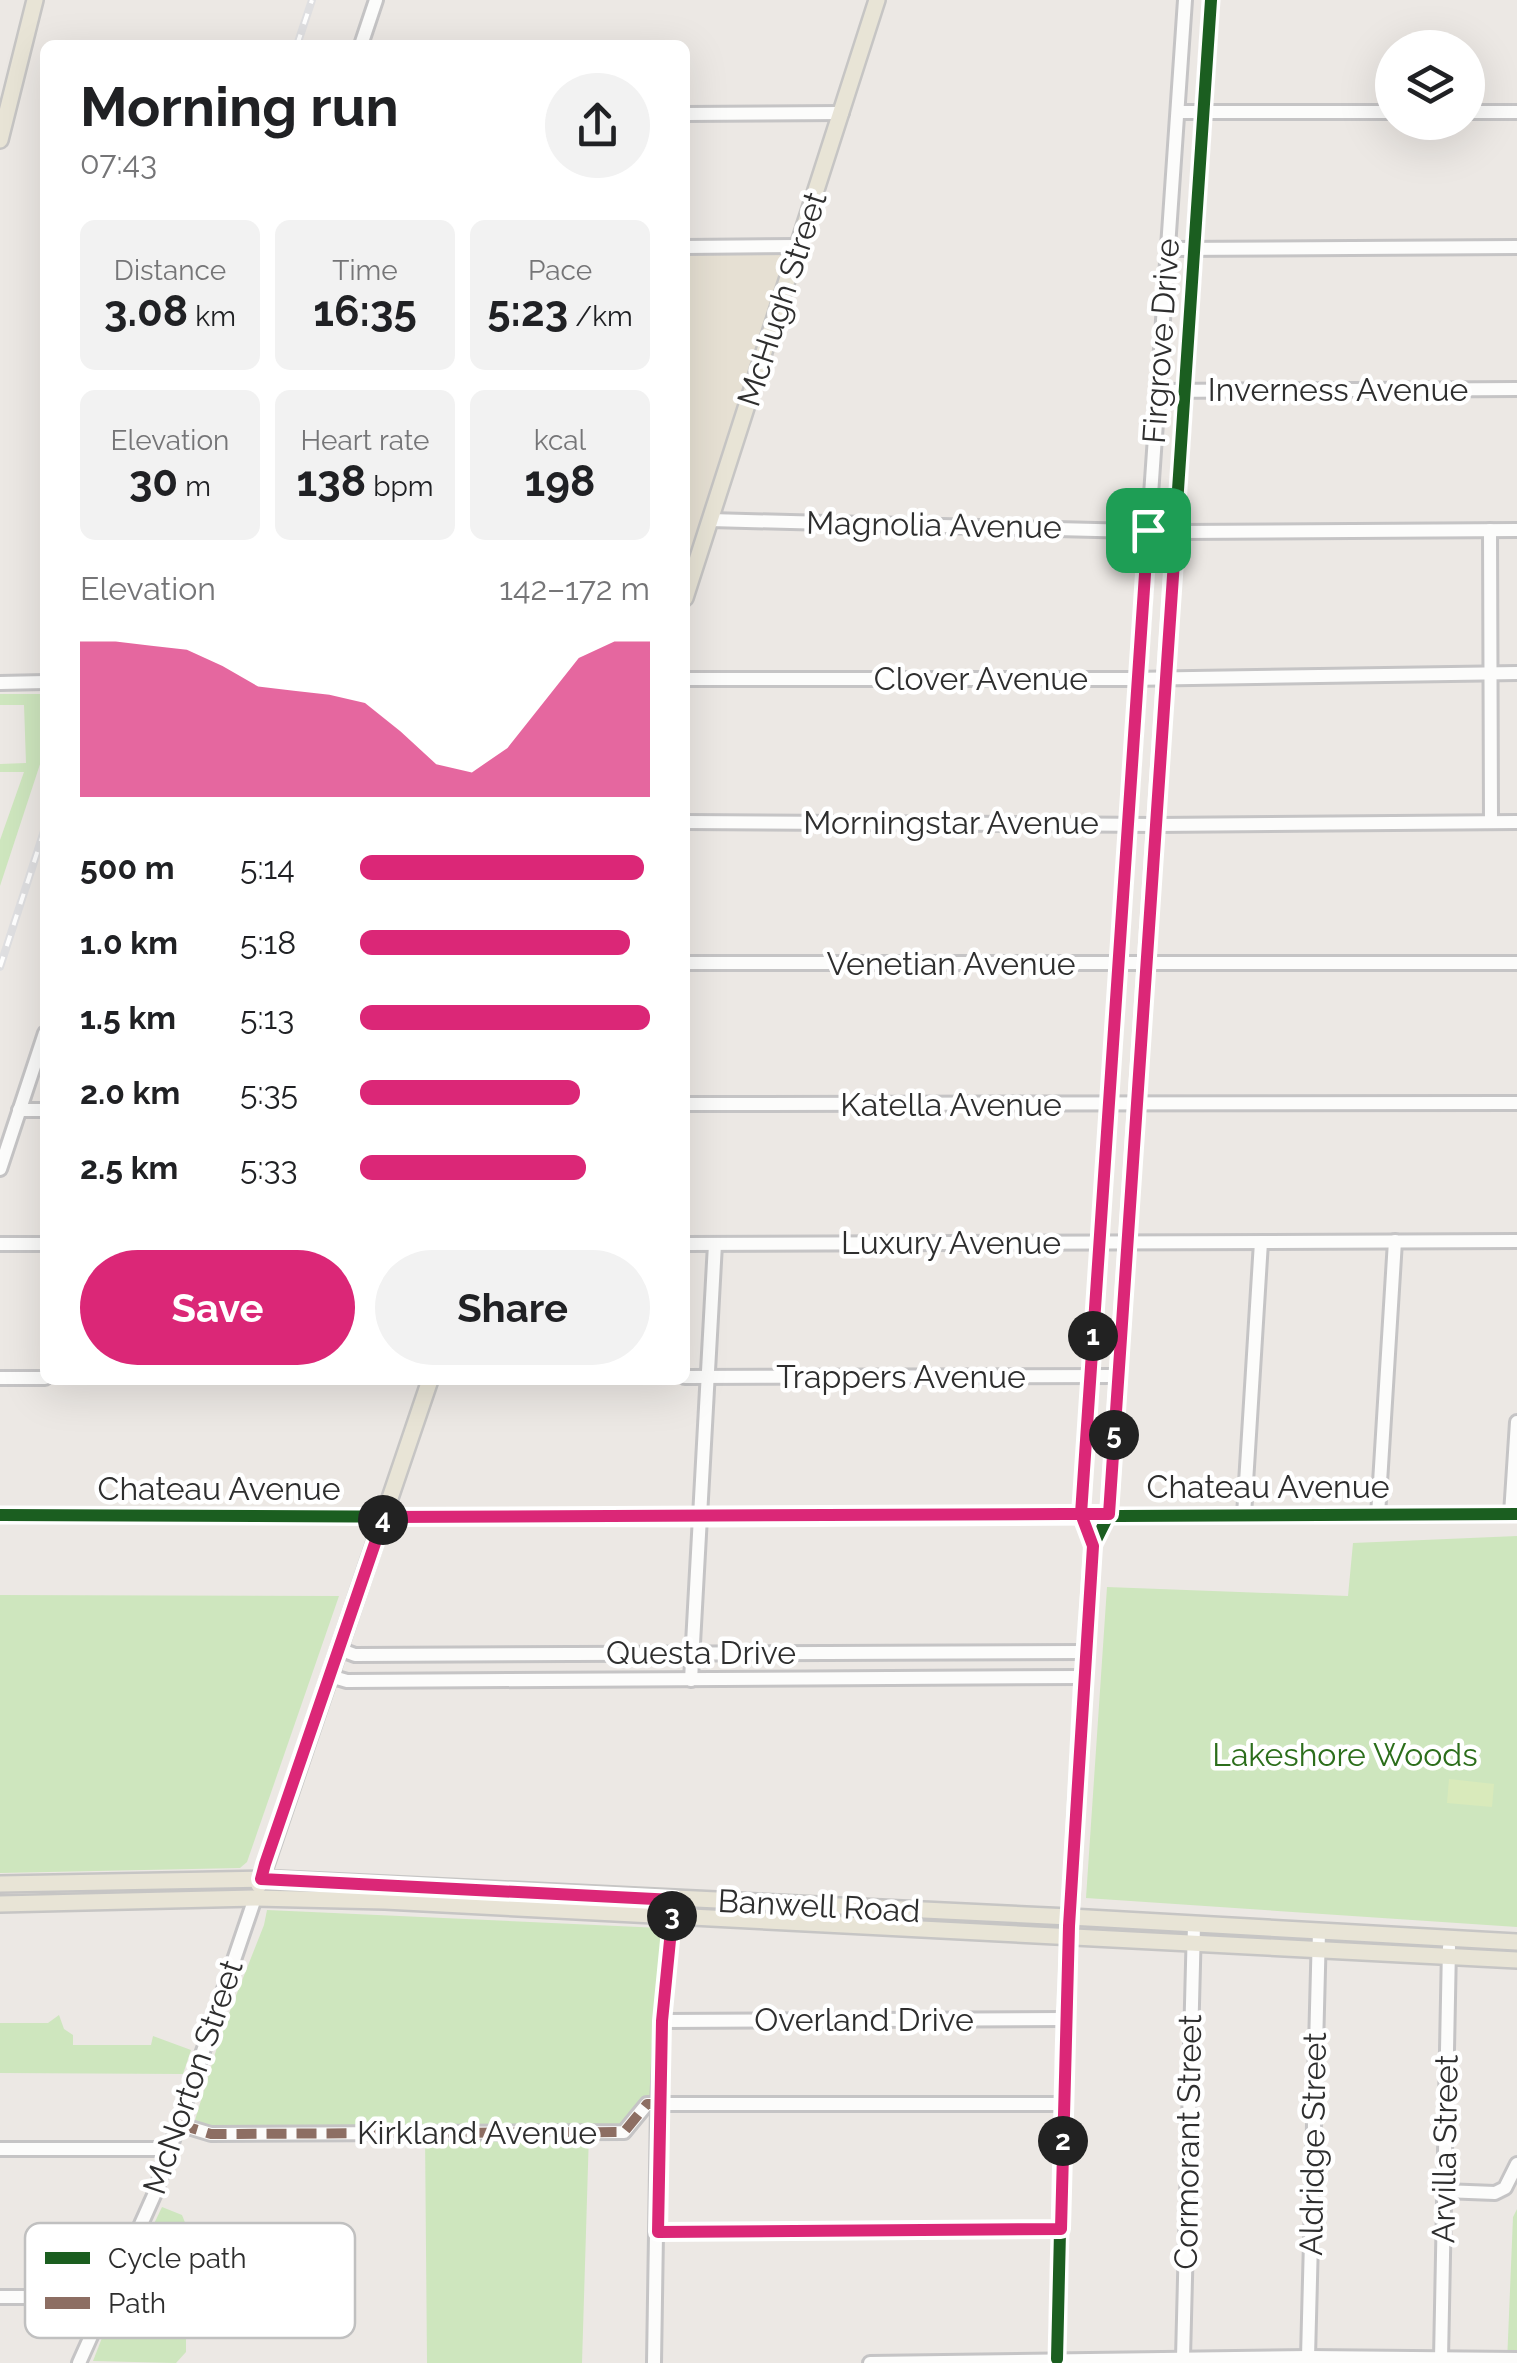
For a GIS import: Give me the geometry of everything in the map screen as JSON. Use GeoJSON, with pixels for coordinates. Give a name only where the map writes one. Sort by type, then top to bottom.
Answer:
{"type":"FeatureCollection","features":[{"type":"Feature","properties":{"kind":"main road"},"geometry":{"type":"LineString","coordinates":[[0,140],[35,0]]}},
{"type":"Feature","properties":{"kind":"main road","name":"McHugh Street"},"geometry":{"type":"LineString","coordinates":[[690,582],[877,0]]}},
{"type":"Feature","properties":{"kind":"main road"},"geometry":{"type":"LineString","coordinates":[[255,1898],[428,1385]]}},
{"type":"Feature","properties":{"kind":"main road","name":"Banwell Road"},"geometry":{"type":"LineString","coordinates":[[0,1884],[261,1879],[1070,1916],[1319,1931],[1517,1960]]}},
{"type":"Feature","properties":{"kind":"main road","name":"Banwell Road"},"geometry":{"type":"LineString","coordinates":[[0,1904],[255,1898],[384,1901],[1318,1950],[1449,1948],[1517,1942]]}},
{"type":"Feature","properties":{"kind":"street"},"geometry":{"type":"LineString","coordinates":[[364,40],[376,0]]}},
{"type":"Feature","properties":{"kind":"street","name":"Firgrove Drive"},"geometry":{"type":"LineString","coordinates":[[1093,1546],[1081,1514],[1185,0]]}},
{"type":"Feature","properties":{"kind":"street","name":"Firgrove Drive"},"geometry":{"type":"LineString","coordinates":[[1058,2360],[1069,1934],[1083,1677],[1093,1546],[1109,1514],[1211,0]]}},
{"type":"Feature","properties":{"kind":"street"},"geometry":{"type":"LineString","coordinates":[[1178,112],[1375,112]]}},
{"type":"Feature","properties":{"kind":"street"},"geometry":{"type":"LineString","coordinates":[[1485,112],[1517,112]]}},
{"type":"Feature","properties":{"kind":"street"},"geometry":{"type":"LineString","coordinates":[[690,114],[842,113]]}},
{"type":"Feature","properties":{"kind":"street"},"geometry":{"type":"LineString","coordinates":[[690,247],[799,246]]}},
{"type":"Feature","properties":{"kind":"street"},"geometry":{"type":"LineString","coordinates":[[1170,249],[1517,248]]}},
{"type":"Feature","properties":{"kind":"street","name":"Inverness Avenue"},"geometry":{"type":"LineString","coordinates":[[1158,390],[1517,389]]}},
{"type":"Feature","properties":{"kind":"street","name":"Magnolia Avenue"},"geometry":{"type":"LineString","coordinates":[[710,520],[1176,532],[1517,530]]}},
{"type":"Feature","properties":{"kind":"street"},"geometry":{"type":"LineString","coordinates":[[1490,530],[1491,822]]}},
{"type":"Feature","properties":{"kind":"street","name":"Clover Avenue"},"geometry":{"type":"LineString","coordinates":[[690,679],[1139,679],[1517,673]]}},
{"type":"Feature","properties":{"kind":"street"},"geometry":{"type":"LineString","coordinates":[[0,682],[40,682]]}},
{"type":"Feature","properties":{"kind":"street","name":"Morningstar Avenue"},"geometry":{"type":"LineString","coordinates":[[690,822],[1517,822]]}},
{"type":"Feature","properties":{"kind":"street","name":"Venetian Avenue"},"geometry":{"type":"LineString","coordinates":[[690,964],[1517,963]]}},
{"type":"Feature","properties":{"kind":"street"},"geometry":{"type":"LineString","coordinates":[[0,1170],[40,1048]]}},
{"type":"Feature","properties":{"kind":"street","name":"Katella Avenue"},"geometry":{"type":"LineString","coordinates":[[690,1104],[1517,1103]]}},
{"type":"Feature","properties":{"kind":"street"},"geometry":{"type":"LineString","coordinates":[[20,1110],[40,1110]]}},
{"type":"Feature","properties":{"kind":"street"},"geometry":{"type":"LineString","coordinates":[[1378,1515],[1395,1241]]}},
{"type":"Feature","properties":{"kind":"street"},"geometry":{"type":"LineString","coordinates":[[1244,1515],[1262,1242]]}},
{"type":"Feature","properties":{"kind":"street","name":"Luxury Avenue"},"geometry":{"type":"LineString","coordinates":[[690,1244],[1517,1242]]}},
{"type":"Feature","properties":{"kind":"street"},"geometry":{"type":"LineString","coordinates":[[0,1244],[40,1244]]}},
{"type":"Feature","properties":{"kind":"street"},"geometry":{"type":"LineString","coordinates":[[691,1680],[715,1244]]}},
{"type":"Feature","properties":{"kind":"street","name":"Trappers Avenue"},"geometry":{"type":"LineString","coordinates":[[690,1377],[1118,1376]]}},
{"type":"Feature","properties":{"kind":"street"},"geometry":{"type":"LineString","coordinates":[[0,1378],[40,1378]]}},
{"type":"Feature","properties":{"kind":"street"},"geometry":{"type":"LineString","coordinates":[[1514,1514],[1517,1422]]}},
{"type":"Feature","properties":{"kind":"street","name":"Chateau Avenue"},"geometry":{"type":"LineString","coordinates":[[0,1515],[700,1518],[1514,1514]]}},
{"type":"Feature","properties":{"kind":"street","name":"Questa Drive"},"geometry":{"type":"LineString","coordinates":[[339,1649],[355,1655],[1085,1652]]}},
{"type":"Feature","properties":{"kind":"street"},"geometry":{"type":"LineString","coordinates":[[886,1678],[887,1652]]}},
{"type":"Feature","properties":{"kind":"street"},"geometry":{"type":"LineString","coordinates":[[515,1654],[515,1680]]}},
{"type":"Feature","properties":{"kind":"street","name":"Questa Drive"},"geometry":{"type":"LineString","coordinates":[[330,1676],[347,1681],[1083,1677]]}},
{"type":"Feature","properties":{"kind":"street","name":"McNorton Street"},"geometry":{"type":"LineString","coordinates":[[140,2223],[154,2192],[255,1898]]}},
{"type":"Feature","properties":{"kind":"street"},"geometry":{"type":"LineString","coordinates":[[654,2363],[658,2104],[674,1900]]}},
{"type":"Feature","properties":{"kind":"street","name":"Cormorant Street"},"geometry":{"type":"LineString","coordinates":[[1183,2358],[1194,1925]]}},
{"type":"Feature","properties":{"kind":"street","name":"Aldridge Street"},"geometry":{"type":"LineString","coordinates":[[1308,2357],[1319,1931]]}},
{"type":"Feature","properties":{"kind":"street","name":"Arvilla Street"},"geometry":{"type":"LineString","coordinates":[[1441,2359],[1449,1948]]}},
{"type":"Feature","properties":{"kind":"street","name":"Overland Drive"},"geometry":{"type":"LineString","coordinates":[[662,2021],[1066,2018]]}},
{"type":"Feature","properties":{"kind":"street","name":"Kirkland Avenue"},"geometry":{"type":"LineString","coordinates":[[178,2124],[212,2134],[624,2132],[647,2104],[658,2104]]}},
{"type":"Feature","properties":{"kind":"street"},"geometry":{"type":"LineString","coordinates":[[658,2104],[1064,2104]]}},
{"type":"Feature","properties":{"kind":"street"},"geometry":{"type":"LineString","coordinates":[[0,2149],[168,2149]]}},
{"type":"Feature","properties":{"kind":"street"},"geometry":{"type":"LineString","coordinates":[[1443,2191],[1495,2193],[1505,2188],[1517,2164]]}},
{"type":"Feature","properties":{"kind":"street"},"geometry":{"type":"LineString","coordinates":[[658,2232],[1061,2229]]}},
{"type":"Feature","properties":{"kind":"street","name":"McNorton Street"},"geometry":{"type":"LineString","coordinates":[[79,2363],[89,2338]]}},
{"type":"Feature","properties":{"kind":"street"},"geometry":{"type":"LineString","coordinates":[[870,2363],[1308,2357],[1517,2359]]}},
{"type":"Feature","properties":{"kind":"shaded area"},"geometry":{"type":"Polygon","coordinates":[[[799,246],[690,583],[690,249],[799,246]]]}},
{"type":"Feature","properties":{"kind":"green space"},"geometry":{"type":"Polygon","coordinates":[[[0,694],[40,694],[40,764],[0,886],[0,840],[24,772],[0,772],[0,764],[26,763],[24,705],[0,705],[0,694]]]}},
{"type":"Feature","properties":{"kind":"green space","name":"Lakeshore Woods"},"geometry":{"type":"Polygon","coordinates":[[[1517,1536],[1517,1927],[1086,1898],[1107,1587],[1348,1596],[1353,1543],[1517,1536]]]}},
{"type":"Feature","properties":{"kind":"green space"},"geometry":{"type":"Polygon","coordinates":[[[0,1595],[339,1596],[247,1862],[240,1868],[0,1873],[0,1595]]]}},
{"type":"Feature","properties":{"kind":"green space"},"geometry":{"type":"Polygon","coordinates":[[[1449,1779],[1494,1784],[1492,1807],[1447,1803],[1449,1779]]]}},
{"type":"Feature","properties":{"kind":"green space"},"geometry":{"type":"Polygon","coordinates":[[[267,1910],[661,1928],[664,1934],[655,2024],[653,2104],[624,2132],[589,2133],[582,2363],[427,2363],[425,2133],[192,2130],[222,2031],[267,1910]]]}},
{"type":"Feature","properties":{"kind":"green space"},"geometry":{"type":"Polygon","coordinates":[[[59,2015],[64,2029],[73,2035],[73,2045],[151,2045],[153,2036],[191,2050],[183,2074],[0,2073],[0,2023],[48,2023],[59,2015]]]}},
{"type":"Feature","properties":{"kind":"green space"},"geometry":{"type":"Polygon","coordinates":[[[162,2207],[182,2215],[185,2223],[154,2223],[162,2207]]]}},
{"type":"Feature","properties":{"kind":"green space"},"geometry":{"type":"Polygon","coordinates":[[[1517,2209],[1517,2363],[1507,2363],[1513,2217],[1517,2209]]]}},
{"type":"Feature","properties":{"kind":"green space"},"geometry":{"type":"Polygon","coordinates":[[[102,2338],[186,2338],[186,2352],[176,2363],[93,2361],[102,2338]]]}},
{"type":"Feature","properties":{"kind":"railway"},"geometry":{"type":"LineString","coordinates":[[299,40],[312,0]]}},
{"type":"Feature","properties":{"kind":"railway"},"geometry":{"type":"LineString","coordinates":[[0,967],[40,843]]}},
{"type":"Feature","properties":{"kind":"marked path"},"geometry":{"type":"LineString","coordinates":[[178,2124],[211,2134],[624,2132],[647,2104],[658,2104]]}},
{"type":"Feature","properties":{"kind":"cycle path"},"geometry":{"type":"LineString","coordinates":[[1057,2359],[1065,2019],[1082,1691],[1093,1546],[1109,1514],[1211,0]]}},
{"type":"Feature","properties":{"kind":"cycle path"},"geometry":{"type":"LineString","coordinates":[[0,1515],[700,1518],[1517,1514]]}},
{"type":"Feature","properties":{"kind":"route"},"geometry":{"type":"LineString","coordinates":[[1148,530],[1081,1514],[1093,1546],[1069,1926],[1061,2229],[658,2232],[658,2104],[674,1900],[261,1879],[265,1864],[384,1517],[700,1518],[1065,1514],[1081,1514],[1109,1514],[1176,532],[1148,530]]}}]}
